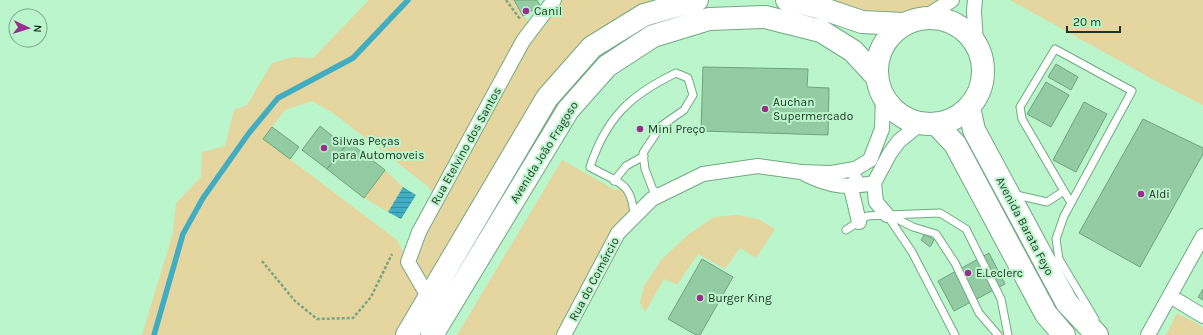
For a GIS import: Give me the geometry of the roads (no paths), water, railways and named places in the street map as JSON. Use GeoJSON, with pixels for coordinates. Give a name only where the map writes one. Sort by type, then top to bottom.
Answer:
{"type":"FeatureCollection","features":[{"type":"Feature","properties":{"kind":"main road","name":"Avenida João Fragoso"},"geometry":{"type":"LineString","coordinates":[[406,335],[547,98],[592,47],[644,15],[697,0]]}},
{"type":"Feature","properties":{"kind":"main road"},"geometry":{"type":"LineString","coordinates":[[787,0],[818,7],[862,22],[940,19],[954,24],[967,33],[976,45],[982,60],[983,76],[976,97],[969,107],[956,118],[928,124],[905,119],[892,109],[883,97],[877,76],[879,56],[883,46],[895,30],[914,21]]}},
{"type":"Feature","properties":{"kind":"main road","name":"Avenida João Fragoso"},"geometry":{"type":"LineString","coordinates":[[432,335],[568,110],[607,66],[653,36],[709,19],[765,17],[820,31],[853,51],[877,76]]}},
{"type":"Feature","properties":{"kind":"main road","name":"Avenida Barata Feyo"},"geometry":{"type":"LineString","coordinates":[[969,107],[974,130],[1067,303],[1097,335]]}},
{"type":"Feature","properties":{"kind":"main road","name":"Avenida Barata Feyo"},"geometry":{"type":"LineString","coordinates":[[928,124],[955,144],[1046,314],[1064,335]]}},
{"type":"Feature","properties":{"kind":"street","name":"Rua Etelvino dos Santos"},"geometry":{"type":"LineString","coordinates":[[429,298],[408,262],[419,232],[523,41],[554,0]]}},
{"type":"Feature","properties":{"kind":"street"},"geometry":{"type":"LineString","coordinates":[[914,21],[952,0]]}},
{"type":"Feature","properties":{"kind":"street"},"geometry":{"type":"LineString","coordinates":[[975,0],[974,11],[976,45]]}},
{"type":"Feature","properties":{"kind":"street"},"geometry":{"type":"LineString","coordinates":[[859,222],[851,188],[870,160],[882,129],[883,97]]}},
{"type":"Feature","properties":{"kind":"street"},"geometry":{"type":"LineString","coordinates":[[888,215],[876,202],[874,183],[890,153],[899,141],[928,124]]}},
{"type":"Feature","properties":{"kind":"street","name":"Rua do Comércio"},"geometry":{"type":"LineString","coordinates":[[564,335],[618,233],[652,199],[703,174],[758,166],[801,172],[831,173],[855,169],[870,160]]}},
{"type":"Feature","properties":{"kind":"street","name":"Rua do Comércio"},"geometry":{"type":"LineString","coordinates":[[801,172],[824,183],[851,188],[874,183]]}},
{"type":"Feature","properties":{"kind":"street"},"geometry":{"type":"LineString","coordinates":[[1148,335],[1203,236]]}},
{"type":"Feature","properties":{"kind":"street"},"geometry":{"type":"LineString","coordinates":[[1170,296],[1203,316]]}},
{"type":"Feature","properties":{"kind":"lane"},"geometry":{"type":"LineString","coordinates":[[1071,203],[1022,119],[1020,107],[1055,49],[1132,91],[1064,216],[1056,239],[1059,260],[1095,320],[1097,335]]}},
{"type":"Feature","properties":{"kind":"lane"},"geometry":{"type":"LineString","coordinates":[[634,217],[633,199],[625,186],[590,167],[596,147],[609,123],[630,101],[655,83],[676,73],[688,78],[693,95],[684,110],[661,126],[643,153],[645,169],[653,190],[663,194]]}},
{"type":"Feature","properties":{"kind":"lane"},"geometry":{"type":"LineString","coordinates":[[614,181],[626,166],[644,156]]}},
{"type":"Feature","properties":{"kind":"lane"},"geometry":{"type":"LineString","coordinates":[[1007,192],[1047,202],[1064,191]]}},
{"type":"Feature","properties":{"kind":"lane"},"geometry":{"type":"LineString","coordinates":[[846,230],[868,216],[940,213],[966,229],[1001,298],[1008,335]]}},
{"type":"Feature","properties":{"kind":"lane"},"geometry":{"type":"LineString","coordinates":[[888,215],[912,252],[955,335]]}},
{"type":"Feature","properties":{"kind":"lane"},"geometry":{"type":"LineString","coordinates":[[888,215],[913,227],[936,234],[955,263],[979,313],[998,335]]}},
{"type":"Feature","properties":{"kind":"water"},"geometry":{"type":"Polygon","coordinates":[[[403,187],[416,195],[401,219],[388,212],[403,187]]]}},
{"type":"Feature","properties":{"kind":"waterway"},"geometry":{"type":"LineString","coordinates":[[154,335],[183,234],[203,198],[249,133],[278,98],[353,58],[408,0]]}},
{"type":"Feature","properties":{"kind":"place","name":"Canil"},"geometry":{"type":"Point","coordinates":[526,11]}},
{"type":"Feature","properties":{"kind":"place","name":"Auchan Supermercado"},"geometry":{"type":"Point","coordinates":[765,109]}},
{"type":"Feature","properties":{"kind":"place","name":"Mini Preço"},"geometry":{"type":"Point","coordinates":[640,129]}},
{"type":"Feature","properties":{"kind":"place","name":"Silvas Peças para Automoveis"},"geometry":{"type":"Point","coordinates":[324,148]}},
{"type":"Feature","properties":{"kind":"place","name":"Aldi"},"geometry":{"type":"Point","coordinates":[1141,194]}},
{"type":"Feature","properties":{"kind":"place","name":"E.Leclerc"},"geometry":{"type":"Point","coordinates":[968,273]}},
{"type":"Feature","properties":{"kind":"place","name":"Burger King"},"geometry":{"type":"Point","coordinates":[700,298]}}]}
